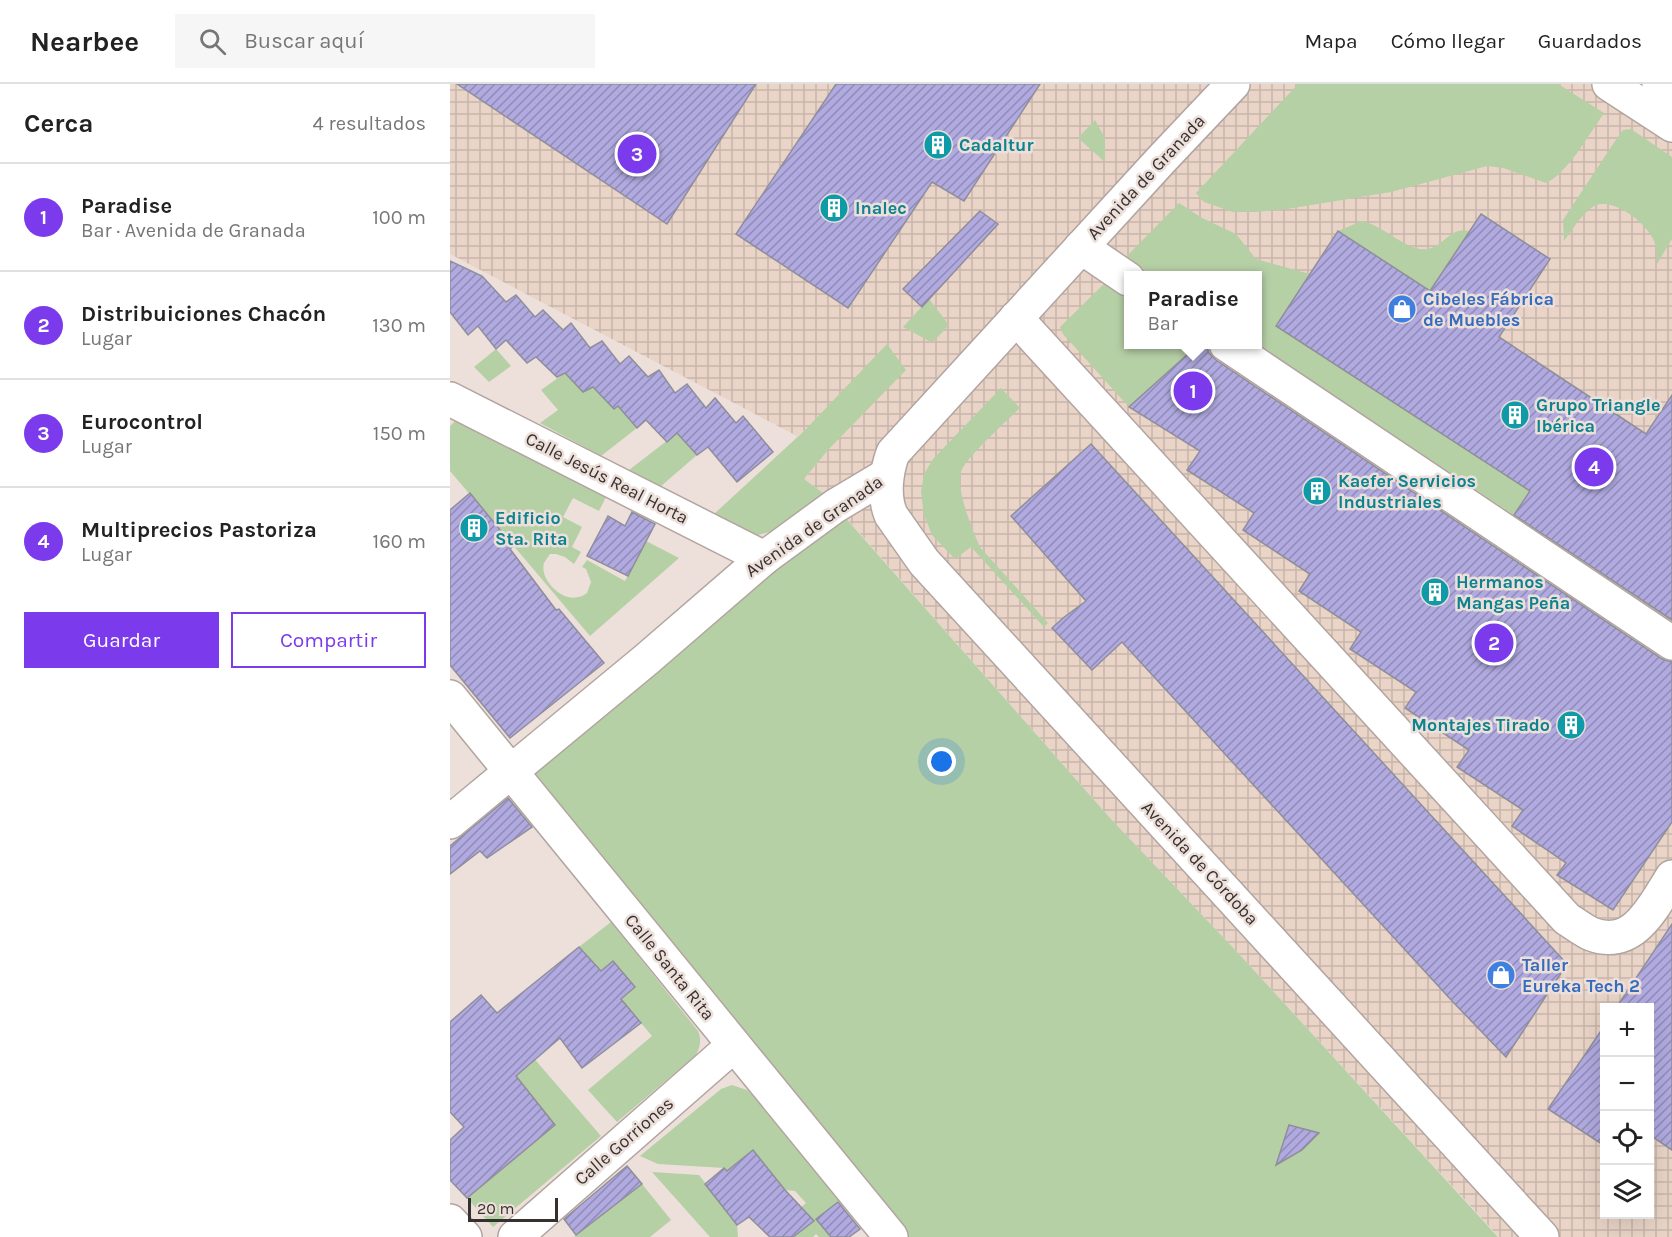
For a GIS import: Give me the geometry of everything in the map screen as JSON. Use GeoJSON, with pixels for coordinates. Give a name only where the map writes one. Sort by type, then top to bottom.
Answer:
{"type":"FeatureCollection","features":[{"type":"Feature","properties":{"kind":"main road","name":"Avenida de Granada"},"geometry":{"type":"LineString","coordinates":[[450,822],[764,558],[835,506],[887,475],[893,453],[1233,84]]}},
{"type":"Feature","properties":{"kind":"main road"},"geometry":{"type":"LineString","coordinates":[[1610,84],[1672,125]]}},
{"type":"Feature","properties":{"kind":"main road"},"geometry":{"type":"LineString","coordinates":[[1659,84],[1672,92]]}},
{"type":"Feature","properties":{"kind":"main road"},"geometry":{"type":"LineString","coordinates":[[1081,248],[1124,276]]}},
{"type":"Feature","properties":{"kind":"main road"},"geometry":{"type":"LineString","coordinates":[[1016,318],[1567,918],[1589,933],[1606,938],[1622,936],[1633,930],[1647,915],[1672,877]]}},
{"type":"Feature","properties":{"kind":"main road"},"geometry":{"type":"LineString","coordinates":[[1232,349],[1672,643]]}},
{"type":"Feature","properties":{"kind":"main road","name":"Calle Jesús Real Horta"},"geometry":{"type":"LineString","coordinates":[[450,399],[764,558]]}},
{"type":"Feature","properties":{"kind":"main road","name":"Avenida de Córdoba"},"geometry":{"type":"LineString","coordinates":[[887,475],[888,506],[891,515],[924,562],[1542,1237]]}},
{"type":"Feature","properties":{"kind":"main road","name":"Calle Santa Rita"},"geometry":{"type":"LineString","coordinates":[[450,697],[891,1237]]}},
{"type":"Feature","properties":{"kind":"main road","name":"Calle Gorriones"},"geometry":{"type":"LineString","coordinates":[[515,1237],[734,1045]]}},
{"type":"Feature","properties":{"kind":"main road"},"geometry":{"type":"LineString","coordinates":[[450,1221],[465,1237]]}},
{"type":"Feature","properties":{"kind":"shaded area"},"geometry":{"type":"Polygon","coordinates":[[[450,84],[1672,84],[1672,1237],[1499,1237],[1239,954],[1110,818],[826,495],[804,479],[827,451],[805,430],[797,436],[450,254],[450,84]]]}},
{"type":"Feature","properties":{"kind":"green space"},"geometry":{"type":"Polygon","coordinates":[[[1298,84],[1558,84],[1604,113],[1570,162],[1546,183],[1503,168],[1487,166],[1391,192],[1287,209],[1233,212],[1204,202],[1196,193],[1298,84]]]}},
{"type":"Feature","properties":{"kind":"green space"},"geometry":{"type":"Polygon","coordinates":[[[1095,120],[1105,138],[1105,162],[1078,138],[1095,120]]]}},
{"type":"Feature","properties":{"kind":"green space"},"geometry":{"type":"Polygon","coordinates":[[[1631,129],[1672,157],[1672,239],[1657,264],[1656,247],[1645,227],[1629,213],[1611,205],[1602,204],[1590,209],[1564,241],[1563,220],[1617,138],[1623,130],[1631,129]]]}},
{"type":"Feature","properties":{"kind":"green space"},"geometry":{"type":"Polygon","coordinates":[[[1179,203],[1202,218],[1236,234],[1256,259],[1310,274],[1276,326],[1530,491],[1514,515],[1262,348],[1262,271],[1147,271],[1126,257],[1179,203]]]}},
{"type":"Feature","properties":{"kind":"green space"},"geometry":{"type":"Polygon","coordinates":[[[1362,221],[1419,249],[1438,245],[1457,231],[1469,231],[1430,291],[1338,231],[1362,221]]]}},
{"type":"Feature","properties":{"kind":"green space"},"geometry":{"type":"Polygon","coordinates":[[[1109,279],[1124,289],[1124,349],[1194,349],[1129,407],[1063,334],[1060,327],[1109,279]]]}},
{"type":"Feature","properties":{"kind":"green space"},"geometry":{"type":"Polygon","coordinates":[[[929,299],[949,325],[934,341],[929,341],[903,327],[929,299]]]}},
{"type":"Feature","properties":{"kind":"green space"},"geometry":{"type":"Polygon","coordinates":[[[887,344],[906,370],[828,450],[804,479],[826,495],[777,530],[754,536],[713,515],[805,430],[887,344]]]}},
{"type":"Feature","properties":{"kind":"green space"},"geometry":{"type":"Polygon","coordinates":[[[496,349],[511,366],[489,382],[474,367],[496,349]]]}},
{"type":"Feature","properties":{"kind":"green space"},"geometry":{"type":"Polygon","coordinates":[[[565,373],[583,392],[593,387],[614,408],[618,406],[637,428],[601,456],[540,423],[558,410],[541,390],[565,373]]]}},
{"type":"Feature","properties":{"kind":"green space"},"geometry":{"type":"Polygon","coordinates":[[[1001,388],[1020,408],[964,466],[961,472],[961,489],[980,547],[1048,623],[1044,627],[971,547],[955,559],[932,535],[924,515],[921,492],[924,474],[933,459],[1001,388]]]}},
{"type":"Feature","properties":{"kind":"green space"},"geometry":{"type":"Polygon","coordinates":[[[457,419],[607,495],[599,511],[573,498],[563,517],[582,527],[572,547],[581,552],[574,564],[556,554],[550,554],[544,563],[543,569],[548,582],[559,593],[572,598],[587,593],[591,582],[586,569],[582,567],[587,560],[625,581],[646,541],[679,558],[590,636],[450,471],[450,426],[457,419]]]}},
{"type":"Feature","properties":{"kind":"green space"},"geometry":{"type":"Polygon","coordinates":[[[677,433],[697,455],[660,487],[629,470],[677,433]]]}},
{"type":"Feature","properties":{"kind":"green space"},"geometry":{"type":"Polygon","coordinates":[[[835,506],[1110,818],[1239,954],[1498,1237],[891,1237],[511,772],[835,506]]]}},
{"type":"Feature","properties":{"kind":"green space"},"geometry":{"type":"Polygon","coordinates":[[[611,922],[698,1031],[700,1040],[696,1055],[617,1122],[588,1090],[652,1036],[621,999],[634,987],[612,962],[601,971],[579,947],[611,922]]]}},
{"type":"Feature","properties":{"kind":"green space"},"geometry":{"type":"Polygon","coordinates":[[[525,1048],[601,1136],[493,1227],[467,1198],[555,1125],[506,1064],[525,1048]]]}},
{"type":"Feature","properties":{"kind":"green space"},"geometry":{"type":"Polygon","coordinates":[[[732,1085],[747,1090],[753,1096],[840,1200],[816,1219],[831,1237],[819,1237],[816,1234],[813,1237],[793,1237],[811,1223],[799,1209],[806,1203],[795,1191],[785,1190],[753,1150],[727,1171],[724,1168],[658,1164],[640,1156],[721,1089],[732,1085]]]}},
{"type":"Feature","properties":{"kind":"green space"},"geometry":{"type":"Polygon","coordinates":[[[652,1172],[699,1175],[737,1225],[738,1237],[710,1237],[652,1172]]]}},
{"type":"Feature","properties":{"kind":"green space"},"geometry":{"type":"Polygon","coordinates":[[[642,1184],[671,1220],[650,1237],[574,1237],[642,1184]]]}},
{"type":"Feature","properties":{"kind":"building"},"geometry":{"type":"Polygon","coordinates":[[[457,84],[756,84],[667,224],[457,84]]]}},
{"type":"Feature","properties":{"kind":"building"},"geometry":{"type":"Polygon","coordinates":[[[836,84],[1040,84],[964,201],[932,182],[848,308],[736,234],[836,84]]]}},
{"type":"Feature","properties":{"kind":"building"},"geometry":{"type":"Polygon","coordinates":[[[980,211],[998,224],[922,307],[903,289],[980,211]]]}},
{"type":"Feature","properties":{"kind":"building"},"geometry":{"type":"Polygon","coordinates":[[[1481,214],[1550,259],[1499,337],[1646,434],[1672,395],[1672,620],[1514,515],[1530,491],[1276,326],[1338,231],[1430,291],[1481,214]]]}},
{"type":"Feature","properties":{"kind":"building"},"geometry":{"type":"Polygon","coordinates":[[[450,261],[482,276],[506,302],[516,295],[535,317],[543,310],[563,330],[571,323],[590,348],[602,341],[620,364],[629,356],[648,377],[659,370],[675,393],[687,384],[706,408],[715,398],[736,423],[743,416],[773,452],[737,482],[708,447],[697,455],[677,433],[667,442],[646,420],[637,428],[618,406],[614,409],[593,387],[583,392],[565,373],[557,377],[536,357],[527,363],[506,340],[496,349],[478,326],[468,335],[450,312],[450,261]]]}},
{"type":"Feature","properties":{"kind":"building"},"geometry":{"type":"Polygon","coordinates":[[[1194,349],[1208,349],[1216,360],[1662,659],[1672,662],[1672,822],[1613,910],[1557,875],[1566,863],[1512,826],[1523,810],[1457,767],[1469,750],[1405,708],[1416,692],[1350,649],[1361,632],[1299,591],[1310,574],[1243,530],[1254,513],[1187,470],[1200,451],[1129,407],[1194,349]]]}},
{"type":"Feature","properties":{"kind":"building"},"geometry":{"type":"Polygon","coordinates":[[[1091,444],[1567,964],[1506,1057],[1122,642],[1092,670],[1052,628],[1086,601],[1011,516],[1091,444]]]}},
{"type":"Feature","properties":{"kind":"building"},"geometry":{"type":"Polygon","coordinates":[[[470,493],[513,546],[510,549],[556,610],[559,609],[604,663],[510,738],[450,665],[450,510],[470,493]]]}},
{"type":"Feature","properties":{"kind":"building"},"geometry":{"type":"Polygon","coordinates":[[[632,512],[655,524],[628,576],[587,556],[608,516],[625,526],[632,512]]]}},
{"type":"Feature","properties":{"kind":"building"},"geometry":{"type":"Polygon","coordinates":[[[508,798],[532,827],[487,858],[480,851],[450,874],[450,846],[508,798]]]}},
{"type":"Feature","properties":{"kind":"building"},"geometry":{"type":"Polygon","coordinates":[[[1672,924],[1672,1150],[1654,1138],[1654,1003],[1619,1003],[1672,924]]]}},
{"type":"Feature","properties":{"kind":"building"},"geometry":{"type":"Polygon","coordinates":[[[579,947],[601,971],[613,961],[635,987],[621,999],[641,1023],[582,1068],[560,1038],[516,1076],[555,1125],[467,1198],[450,1180],[450,1140],[464,1127],[450,1112],[450,1022],[481,995],[497,1013],[579,947]]]}},
{"type":"Feature","properties":{"kind":"building"},"geometry":{"type":"Polygon","coordinates":[[[1600,1032],[1600,1143],[1548,1109],[1600,1032]]]}},
{"type":"Feature","properties":{"kind":"building"},"geometry":{"type":"Polygon","coordinates":[[[1289,1125],[1319,1133],[1302,1150],[1276,1165],[1289,1125]]]}},
{"type":"Feature","properties":{"kind":"building"},"geometry":{"type":"Polygon","coordinates":[[[753,1150],[814,1221],[793,1237],[770,1237],[749,1217],[737,1225],[705,1184],[724,1168],[727,1171],[753,1150]]]}},
{"type":"Feature","properties":{"kind":"building"},"geometry":{"type":"Polygon","coordinates":[[[627,1166],[642,1184],[576,1235],[564,1219],[627,1166]]]}},
{"type":"Feature","properties":{"kind":"building"},"geometry":{"type":"Polygon","coordinates":[[[838,1202],[860,1229],[849,1237],[831,1237],[816,1219],[838,1202]]]}},
{"type":"Feature","properties":{"kind":"place","name":"Cadaltur"},"geometry":{"type":"Point","coordinates":[938,145]}},
{"type":"Feature","properties":{"kind":"place","name":"Eurocontrol"},"geometry":{"type":"Point","coordinates":[637,154]}},
{"type":"Feature","properties":{"kind":"place","name":"Inalec"},"geometry":{"type":"Point","coordinates":[834,208]}},
{"type":"Feature","properties":{"kind":"place","name":"Cibeles Fábrica de Muebles"},"geometry":{"type":"Point","coordinates":[1402,309]}},
{"type":"Feature","properties":{"kind":"place","name":"Paradise"},"geometry":{"type":"Point","coordinates":[1193,391]}},
{"type":"Feature","properties":{"kind":"place","name":"Grupo Triangle Ibérica"},"geometry":{"type":"Point","coordinates":[1515,415]}},
{"type":"Feature","properties":{"kind":"place","name":"Multiprecios Pastoriza"},"geometry":{"type":"Point","coordinates":[1594,467]}},
{"type":"Feature","properties":{"kind":"place","name":"Kaefer Servicios Industriales"},"geometry":{"type":"Point","coordinates":[1317,491]}},
{"type":"Feature","properties":{"kind":"place","name":"Edificio Sta. Rita"},"geometry":{"type":"Point","coordinates":[474,528]}},
{"type":"Feature","properties":{"kind":"place","name":"Hermanos Mangas Peña"},"geometry":{"type":"Point","coordinates":[1435,592]}},
{"type":"Feature","properties":{"kind":"place","name":"Distribuiciones Chacón"},"geometry":{"type":"Point","coordinates":[1494,643]}},
{"type":"Feature","properties":{"kind":"place","name":"Montajes Tirado"},"geometry":{"type":"Point","coordinates":[1571,725]}},
{"type":"Feature","properties":{"kind":"place","name":"Taller Eureka Tech 2"},"geometry":{"type":"Point","coordinates":[1501,975]}}]}
